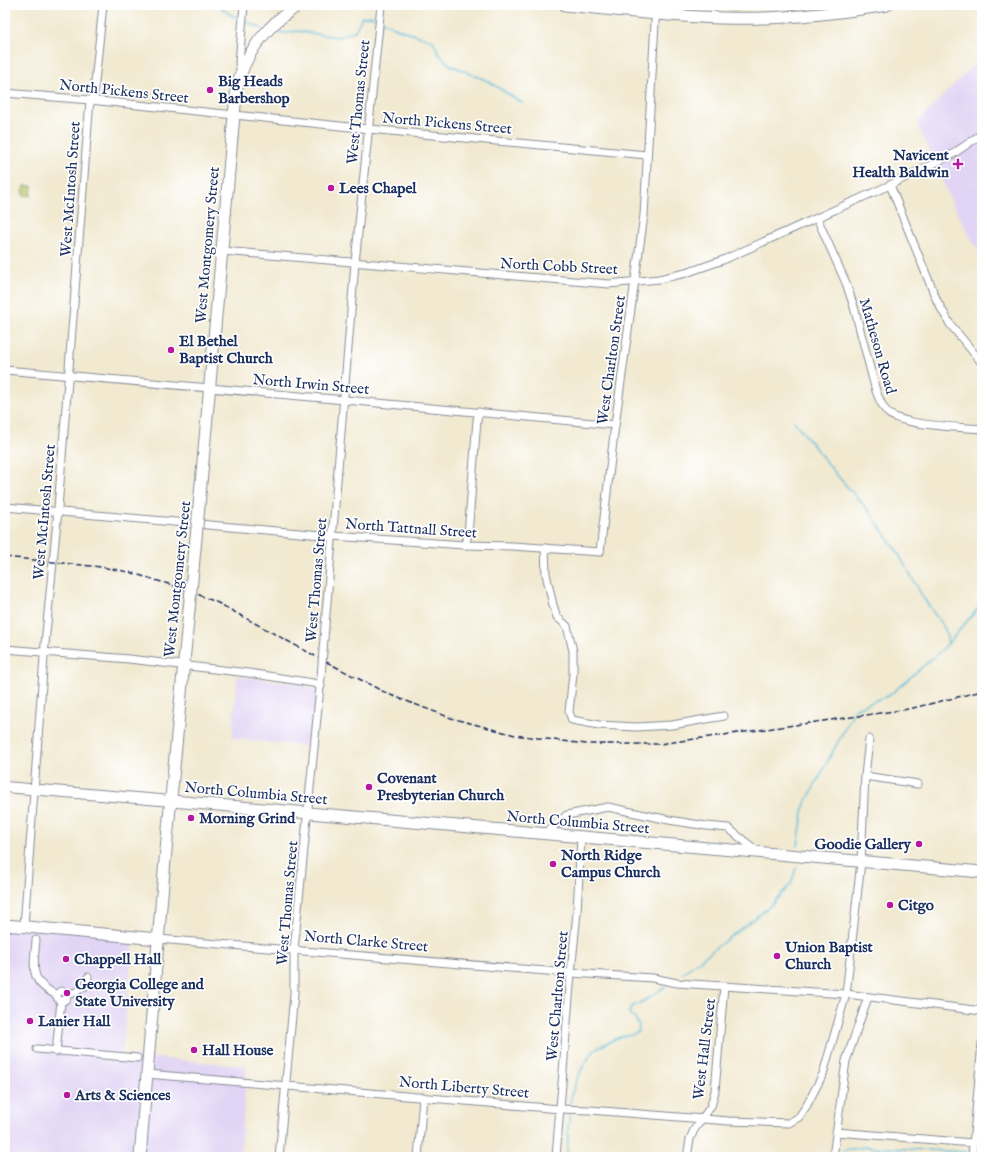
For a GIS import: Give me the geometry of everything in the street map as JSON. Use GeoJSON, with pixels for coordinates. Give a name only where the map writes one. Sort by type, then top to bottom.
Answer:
{"type":"FeatureCollection","features":[{"type":"Feature","properties":{"kind":"main road"},"geometry":{"type":"LineString","coordinates":[[242,73],[247,60],[262,37],[281,18],[299,5]]}},
{"type":"Feature","properties":{"kind":"main road"},"geometry":{"type":"LineString","coordinates":[[565,5],[656,9],[723,18],[793,17],[840,13],[887,5]]}},
{"type":"Feature","properties":{"kind":"main road","name":"West Montgomery Street"},"geometry":{"type":"LineString","coordinates":[[140,1157],[158,939],[172,801],[234,115],[238,86],[242,73]]}},
{"type":"Feature","properties":{"kind":"main road","name":"North Columbia Street"},"geometry":{"type":"LineString","coordinates":[[172,801],[982,872]]}},
{"type":"Feature","properties":{"kind":"main road","name":"North Clarke Street"},"geometry":{"type":"LineString","coordinates":[[5,925],[158,939]]}},
{"type":"Feature","properties":{"kind":"street","name":"West McIntosh Street"},"geometry":{"type":"LineString","coordinates":[[24,926],[68,376],[92,101],[103,5]]}},
{"type":"Feature","properties":{"kind":"street","name":"West Montgomery Street"},"geometry":{"type":"LineString","coordinates":[[242,73],[239,63],[244,5]]}},
{"type":"Feature","properties":{"kind":"street","name":"West Thomas Street"},"geometry":{"type":"LineString","coordinates":[[279,1157],[294,994],[294,950],[321,686],[356,263],[381,5]]}},
{"type":"Feature","properties":{"kind":"street","name":"West Charlton Street"},"geometry":{"type":"LineString","coordinates":[[600,552],[615,425],[644,215],[656,9]]}},
{"type":"Feature","properties":{"kind":"street","name":"North Pickens Street"},"geometry":{"type":"LineString","coordinates":[[5,93],[647,155]]}},
{"type":"Feature","properties":{"kind":"street","name":"North Cobb Street"},"geometry":{"type":"LineString","coordinates":[[222,251],[609,284],[659,279],[686,273],[723,260],[817,218],[890,185],[953,154],[982,134]]}},
{"type":"Feature","properties":{"kind":"street"},"geometry":{"type":"LineString","coordinates":[[890,185],[937,301],[950,324],[982,363]]}},
{"type":"Feature","properties":{"kind":"street","name":"Matheson Road"},"geometry":{"type":"LineString","coordinates":[[817,218],[846,283],[854,307],[876,391],[881,404],[888,413],[909,422],[982,429]]}},
{"type":"Feature","properties":{"kind":"street","name":"North Irwin Street"},"geometry":{"type":"LineString","coordinates":[[5,370],[615,425]]}},
{"type":"Feature","properties":{"kind":"street"},"geometry":{"type":"LineString","coordinates":[[465,545],[468,535],[477,420],[479,412]]}},
{"type":"Feature","properties":{"kind":"street","name":"North Tattnall Street"},"geometry":{"type":"LineString","coordinates":[[5,507],[333,536],[600,552]]}},
{"type":"Feature","properties":{"kind":"street"},"geometry":{"type":"LineString","coordinates":[[545,548],[546,574],[553,605],[557,617],[567,626],[573,651],[573,674],[569,712],[572,720],[636,727],[672,725],[724,716]]}},
{"type":"Feature","properties":{"kind":"street"},"geometry":{"type":"LineString","coordinates":[[5,649],[129,659],[248,673],[313,683],[321,686]]}},
{"type":"Feature","properties":{"kind":"street","name":"North Liberty Street"},"geometry":{"type":"LineString","coordinates":[[147,1074],[423,1096],[560,1109],[729,1121],[789,1123],[799,1117],[823,1074],[846,994],[861,862],[865,776],[870,739]]}},
{"type":"Feature","properties":{"kind":"street"},"geometry":{"type":"LineString","coordinates":[[865,776],[918,784]]}},
{"type":"Feature","properties":{"kind":"street","name":"North Columbia Street"},"geometry":{"type":"LineString","coordinates":[[5,787],[172,801]]}},
{"type":"Feature","properties":{"kind":"street"},"geometry":{"type":"LineString","coordinates":[[545,834],[567,815],[608,807],[669,820],[728,828],[759,853]]}},
{"type":"Feature","properties":{"kind":"street","name":"West Charlton Street"},"geometry":{"type":"LineString","coordinates":[[556,1157],[571,973],[578,912],[582,837]]}},
{"type":"Feature","properties":{"kind":"street","name":"North Clarke Street"},"geometry":{"type":"LineString","coordinates":[[158,939],[571,973],[653,978],[677,984],[846,994]]}},
{"type":"Feature","properties":{"kind":"street"},"geometry":{"type":"LineString","coordinates":[[36,940],[34,971],[37,979],[44,987],[59,998],[66,1000],[67,995],[76,992],[86,985],[88,977]]}},
{"type":"Feature","properties":{"kind":"street","name":"West Hall Street"},"geometry":{"type":"LineString","coordinates":[[687,1157],[690,1139],[694,1130],[711,1106],[714,1091],[724,986]]}},
{"type":"Feature","properties":{"kind":"street"},"geometry":{"type":"LineString","coordinates":[[846,994],[982,1011]]}},
{"type":"Feature","properties":{"kind":"street"},"geometry":{"type":"LineString","coordinates":[[833,1157],[846,1061],[868,996]]}},
{"type":"Feature","properties":{"kind":"street"},"geometry":{"type":"LineString","coordinates":[[56,1052],[59,998]]}},
{"type":"Feature","properties":{"kind":"street"},"geometry":{"type":"LineString","coordinates":[[972,1157],[982,1043]]}},
{"type":"Feature","properties":{"kind":"street"},"geometry":{"type":"LineString","coordinates":[[37,1049],[56,1052],[137,1058]]}},
{"type":"Feature","properties":{"kind":"street"},"geometry":{"type":"LineString","coordinates":[[418,1157],[423,1096]]}},
{"type":"Feature","properties":{"kind":"street"},"geometry":{"type":"LineString","coordinates":[[836,1132],[973,1143]]}},
{"type":"Feature","properties":{"kind":"shaded area","name":"Navicent Health Baldwin"},"geometry":{"type":"Polygon","coordinates":[[[982,58],[982,258],[953,205],[917,123],[978,60],[982,58]]]}},
{"type":"Feature","properties":{"kind":"shaded area"},"geometry":{"type":"Polygon","coordinates":[[[237,676],[307,685],[317,691],[311,747],[232,738],[237,676]]]}},
{"type":"Feature","properties":{"kind":"shaded area","name":"Georgia College and State University"},"geometry":{"type":"Polygon","coordinates":[[[5,922],[134,932],[122,1055],[247,1066],[240,1157],[5,1157],[5,922]]]}},
{"type":"Feature","properties":{"kind":"green space"},"geometry":{"type":"Polygon","coordinates":[[[24,186],[32,186],[31,196],[23,195],[24,186]]]}},
{"type":"Feature","properties":{"kind":"waterway"},"geometry":{"type":"LineString","coordinates":[[218,5],[229,14],[241,19]]}},
{"type":"Feature","properties":{"kind":"waterway"},"geometry":{"type":"LineString","coordinates":[[273,31],[286,33],[297,31],[337,37],[355,31],[362,17],[371,16],[377,18]]}},
{"type":"Feature","properties":{"kind":"waterway"},"geometry":{"type":"LineString","coordinates":[[245,21],[263,29]]}},
{"type":"Feature","properties":{"kind":"waterway"},"geometry":{"type":"LineString","coordinates":[[382,21],[398,29],[433,41],[439,54],[450,65],[488,81],[522,103]]}},
{"type":"Feature","properties":{"kind":"waterway"},"geometry":{"type":"LineString","coordinates":[[794,421],[835,473],[869,511],[898,553],[924,599],[945,629],[948,643]]}},
{"type":"Feature","properties":{"kind":"waterway"},"geometry":{"type":"LineString","coordinates":[[798,846],[804,806],[856,708],[890,695],[944,648],[982,604]]}},
{"type":"Feature","properties":{"kind":"waterway"},"geometry":{"type":"LineString","coordinates":[[683,973],[769,907],[791,884],[796,868]]}},
{"type":"Feature","properties":{"kind":"waterway"},"geometry":{"type":"LineString","coordinates":[[570,1104],[575,1084],[582,1069],[594,1051],[618,1038],[633,1035],[638,1032],[639,1026],[635,1019],[630,1015],[629,1011],[632,1007],[665,987]]}},
{"type":"Feature","properties":{"kind":"waterway"},"geometry":{"type":"LineString","coordinates":[[567,1157],[569,1114]]}},
{"type":"Feature","properties":{"kind":"waterway"},"geometry":{"type":"LineString","coordinates":[[843,1150],[866,1147],[968,1152]]}},
{"type":"Feature","properties":{"kind":"waterway"},"geometry":{"type":"LineString","coordinates":[[977,1152],[982,1152]]}},
{"type":"Feature","properties":{"kind":"railway"},"geometry":{"type":"LineString","coordinates":[[5,557],[101,567],[129,572],[188,590],[218,603],[388,694],[451,718],[515,735],[586,744],[659,744],[909,709],[982,691]]}},
{"type":"Feature","properties":{"kind":"place","name":"Big Heads Barbershop"},"geometry":{"type":"Point","coordinates":[210,90]}},
{"type":"Feature","properties":{"kind":"place","name":"Navicent Health Baldwin"},"geometry":{"type":"Point","coordinates":[958,164]}},
{"type":"Feature","properties":{"kind":"place","name":"Lees Chapel"},"geometry":{"type":"Point","coordinates":[331,188]}},
{"type":"Feature","properties":{"kind":"place","name":"El Bethel Baptist Church"},"geometry":{"type":"Point","coordinates":[171,350]}},
{"type":"Feature","properties":{"kind":"place","name":"Covenant Presbyterian Church"},"geometry":{"type":"Point","coordinates":[369,787]}},
{"type":"Feature","properties":{"kind":"place","name":"Morning Grind"},"geometry":{"type":"Point","coordinates":[191,818]}},
{"type":"Feature","properties":{"kind":"place","name":"Goodie Gallery"},"geometry":{"type":"Point","coordinates":[919,844]}},
{"type":"Feature","properties":{"kind":"place","name":"North Ridge Campus Church"},"geometry":{"type":"Point","coordinates":[553,864]}},
{"type":"Feature","properties":{"kind":"place","name":"Citgo"},"geometry":{"type":"Point","coordinates":[890,905]}},
{"type":"Feature","properties":{"kind":"place","name":"Union Baptist Church"},"geometry":{"type":"Point","coordinates":[777,956]}},
{"type":"Feature","properties":{"kind":"place","name":"Chappell Hall"},"geometry":{"type":"Point","coordinates":[66,959]}},
{"type":"Feature","properties":{"kind":"place","name":"Georgia College and State University"},"geometry":{"type":"Point","coordinates":[67,993]}},
{"type":"Feature","properties":{"kind":"place","name":"Lanier Hall"},"geometry":{"type":"Point","coordinates":[30,1021]}},
{"type":"Feature","properties":{"kind":"place","name":"Hall House"},"geometry":{"type":"Point","coordinates":[194,1050]}},
{"type":"Feature","properties":{"kind":"place","name":"Arts & Sciences"},"geometry":{"type":"Point","coordinates":[67,1095]}}]}
